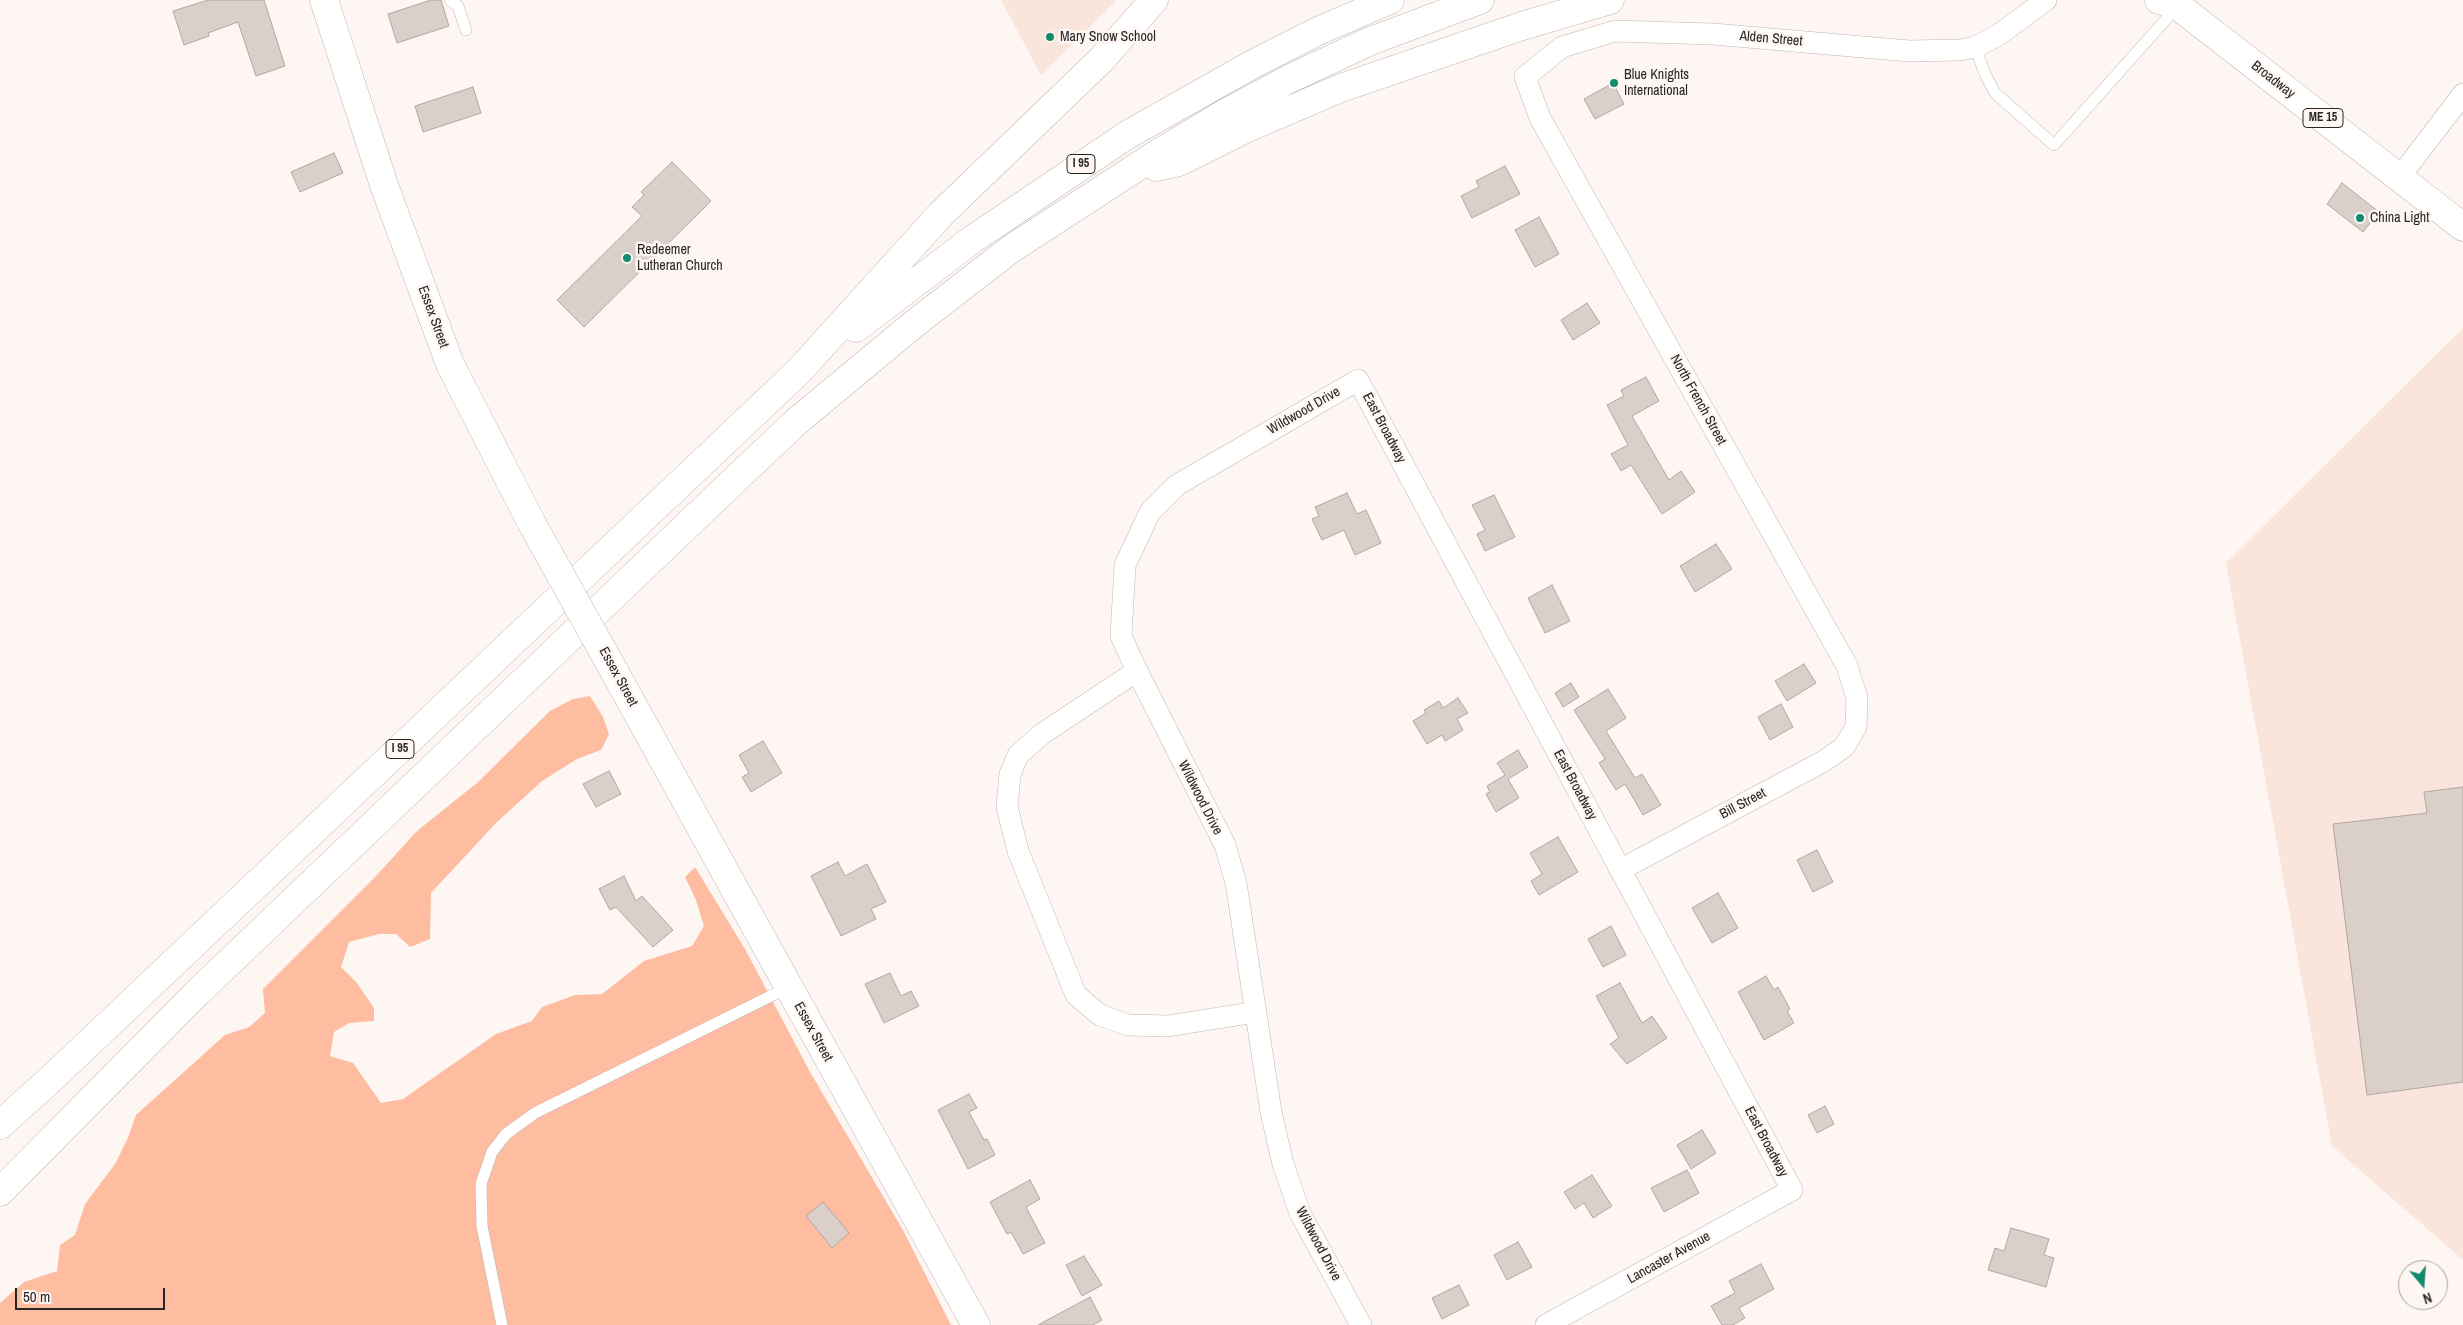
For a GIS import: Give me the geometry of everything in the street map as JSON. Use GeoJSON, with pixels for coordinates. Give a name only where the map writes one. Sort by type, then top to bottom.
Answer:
{"type":"FeatureCollection","features":[{"type":"Feature","properties":{"kind":"main road"},"geometry":{"type":"LineString","coordinates":[[799,371],[941,214],[1101,60],[1154,0]]}},
{"type":"Feature","properties":{"kind":"main road","name":"I 95"},"geometry":{"type":"LineString","coordinates":[[0,1125],[53,1078],[799,371],[917,279],[1095,155],[1156,118],[1253,64],[1318,31],[1390,0]]}},
{"type":"Feature","properties":{"kind":"main road","name":"I 95"},"geometry":{"type":"LineString","coordinates":[[0,1192],[198,993],[796,422],[914,324],[1010,250],[1187,135],[1289,79],[1368,42],[1480,0]]}},
{"type":"Feature","properties":{"kind":"main road"},"geometry":{"type":"LineString","coordinates":[[1128,173],[1179,162],[1243,130],[1341,88],[1522,26],[1610,0]]}},
{"type":"Feature","properties":{"kind":"main road","name":"Essex Street"},"geometry":{"type":"LineString","coordinates":[[330,1],[384,185],[450,364],[531,522],[976,1325]]}},
{"type":"Feature","properties":{"kind":"main road","name":"Broadway"},"geometry":{"type":"LineString","coordinates":[[2174,2],[2463,227]]}},
{"type":"Feature","properties":{"kind":"street","name":"Alden Street"},"geometry":{"type":"LineString","coordinates":[[2020,19],[2035,0]]}},
{"type":"Feature","properties":{"kind":"street","name":"Alden Street"},"geometry":{"type":"LineString","coordinates":[[1525,77],[1562,47],[1615,31],[1713,34],[1909,51],[1946,52],[1975,47],[1997,36],[2046,0]]}},
{"type":"Feature","properties":{"kind":"street","name":"North French Street"},"geometry":{"type":"LineString","coordinates":[[1525,77],[1540,118],[1846,666],[1857,698],[1856,727]]}},
{"type":"Feature","properties":{"kind":"street"},"geometry":{"type":"LineString","coordinates":[[2399,178],[2463,94]]}},
{"type":"Feature","properties":{"kind":"street","name":"Wildwood Drive"},"geometry":{"type":"LineString","coordinates":[[1358,380],[1177,485],[1150,512],[1125,565],[1121,636],[1224,845],[1236,883],[1271,1112],[1283,1164],[1297,1205],[1361,1325]]}},
{"type":"Feature","properties":{"kind":"street","name":"East Broadway"},"geometry":{"type":"LineString","coordinates":[[1358,380],[1792,1190]]}},
{"type":"Feature","properties":{"kind":"street"},"geometry":{"type":"LineString","coordinates":[[1137,671],[1042,734],[1018,756],[1010,774],[1006,807],[1018,851],[1076,995],[1100,1015],[1128,1025],[1168,1026],[1256,1012]]}},
{"type":"Feature","properties":{"kind":"street","name":"Bill Street"},"geometry":{"type":"LineString","coordinates":[[1620,870],[1824,761],[1844,747],[1856,727]]}},
{"type":"Feature","properties":{"kind":"street","name":"Lancaster Avenue"},"geometry":{"type":"LineString","coordinates":[[1546,1325],[1792,1190]]}},
{"type":"Feature","properties":{"kind":"lane"},"geometry":{"type":"LineString","coordinates":[[450,0],[458,6],[466,30]]}},
{"type":"Feature","properties":{"kind":"lane"},"geometry":{"type":"LineString","coordinates":[[1975,47],[1985,74],[1995,93],[2054,145],[2174,2]]}},
{"type":"Feature","properties":{"kind":"lane"},"geometry":{"type":"LineString","coordinates":[[502,1325],[482,1226],[481,1184],[492,1152],[506,1134],[535,1113],[789,987]]}},
{"type":"Feature","properties":{"kind":"shaded area","name":"Mary Snow School"},"geometry":{"type":"Polygon","coordinates":[[[1001,0],[1117,0],[1041,75],[1001,0]]]}},
{"type":"Feature","properties":{"kind":"shaded area"},"geometry":{"type":"Polygon","coordinates":[[[2463,328],[2463,1260],[2332,1146],[2226,563],[2463,328]]]}},
{"type":"Feature","properties":{"kind":"shaded area"},"geometry":{"type":"Polygon","coordinates":[[[590,696],[603,717],[609,734],[601,750],[577,759],[542,781],[496,823],[431,893],[430,939],[410,947],[396,934],[379,934],[349,942],[341,967],[357,983],[374,1008],[374,1021],[349,1023],[334,1032],[330,1056],[353,1063],[381,1103],[403,1099],[496,1034],[532,1021],[542,1007],[575,995],[602,994],[644,961],[692,946],[704,926],[696,900],[685,877],[695,867],[745,949],[810,1072],[904,1232],[951,1325],[0,1325],[0,1303],[24,1282],[57,1271],[60,1245],[75,1235],[85,1204],[115,1164],[127,1140],[136,1115],[225,1035],[249,1027],[265,1013],[263,989],[376,876],[417,831],[477,783],[550,711],[573,699],[590,696]]]}},
{"type":"Feature","properties":{"kind":"building"},"geometry":{"type":"Polygon","coordinates":[[[208,0],[264,0],[285,66],[256,76],[238,22],[208,33],[209,36],[184,45],[173,11],[208,0]]]}},
{"type":"Feature","properties":{"kind":"building"},"geometry":{"type":"Polygon","coordinates":[[[431,0],[441,0],[449,26],[397,43],[388,14],[431,0]]]}},
{"type":"Feature","properties":{"kind":"building"},"geometry":{"type":"Polygon","coordinates":[[[1613,83],[1624,104],[1595,119],[1584,99],[1613,83]]]}},
{"type":"Feature","properties":{"kind":"building"},"geometry":{"type":"Polygon","coordinates":[[[473,87],[481,113],[423,132],[415,106],[473,87]]]}},
{"type":"Feature","properties":{"kind":"building"},"geometry":{"type":"Polygon","coordinates":[[[334,153],[343,173],[300,192],[291,172],[334,153]]]}},
{"type":"Feature","properties":{"kind":"building","name":"Redeemer Lutheran Church"},"geometry":{"type":"Polygon","coordinates":[[[672,162],[711,201],[584,327],[557,300],[642,216],[632,207],[644,195],[641,192],[672,162]]]}},
{"type":"Feature","properties":{"kind":"building"},"geometry":{"type":"Polygon","coordinates":[[[1505,166],[1520,194],[1472,218],[1461,196],[1479,187],[1476,181],[1505,166]]]}},
{"type":"Feature","properties":{"kind":"building","name":"China Light"},"geometry":{"type":"Polygon","coordinates":[[[2342,183],[2379,212],[2363,232],[2327,204],[2342,183]]]}},
{"type":"Feature","properties":{"kind":"building"},"geometry":{"type":"Polygon","coordinates":[[[1539,217],[1559,254],[1535,267],[1515,230],[1539,217]]]}},
{"type":"Feature","properties":{"kind":"building"},"geometry":{"type":"Polygon","coordinates":[[[1587,303],[1600,323],[1573,340],[1561,320],[1587,303]]]}},
{"type":"Feature","properties":{"kind":"building"},"geometry":{"type":"Polygon","coordinates":[[[1646,377],[1659,401],[1632,416],[1669,480],[1681,471],[1695,492],[1662,514],[1631,465],[1621,471],[1611,454],[1628,445],[1607,405],[1624,396],[1621,390],[1646,377]]]}},
{"type":"Feature","properties":{"kind":"building"},"geometry":{"type":"Polygon","coordinates":[[[1347,493],[1357,514],[1366,510],[1381,543],[1355,555],[1344,530],[1322,540],[1312,519],[1319,516],[1315,507],[1347,493]]]}},
{"type":"Feature","properties":{"kind":"building"},"geometry":{"type":"Polygon","coordinates":[[[1494,495],[1515,537],[1485,551],[1477,534],[1485,530],[1472,505],[1494,495]]]}},
{"type":"Feature","properties":{"kind":"building"},"geometry":{"type":"Polygon","coordinates":[[[1716,544],[1732,569],[1695,592],[1680,566],[1716,544]]]}},
{"type":"Feature","properties":{"kind":"building"},"geometry":{"type":"Polygon","coordinates":[[[1552,585],[1570,621],[1545,633],[1528,598],[1552,585]]]}},
{"type":"Feature","properties":{"kind":"building"},"geometry":{"type":"Polygon","coordinates":[[[1804,664],[1816,683],[1787,701],[1775,681],[1804,664]]]}},
{"type":"Feature","properties":{"kind":"building"},"geometry":{"type":"Polygon","coordinates":[[[1571,683],[1579,697],[1563,707],[1555,693],[1571,683]]]}},
{"type":"Feature","properties":{"kind":"building"},"geometry":{"type":"Polygon","coordinates":[[[1608,689],[1626,718],[1606,731],[1635,778],[1642,774],[1661,805],[1643,815],[1625,784],[1616,790],[1599,763],[1605,759],[1574,710],[1608,689]]]}},
{"type":"Feature","properties":{"kind":"building"},"geometry":{"type":"Polygon","coordinates":[[[1458,698],[1468,713],[1457,719],[1463,730],[1445,741],[1442,735],[1427,744],[1413,721],[1426,713],[1424,710],[1439,701],[1443,708],[1458,698]]]}},
{"type":"Feature","properties":{"kind":"building"},"geometry":{"type":"Polygon","coordinates":[[[1781,704],[1793,727],[1770,740],[1758,717],[1781,704]]]}},
{"type":"Feature","properties":{"kind":"building"},"geometry":{"type":"Polygon","coordinates":[[[763,741],[782,773],[751,792],[742,777],[749,773],[739,755],[763,741]]]}},
{"type":"Feature","properties":{"kind":"building"},"geometry":{"type":"Polygon","coordinates":[[[1518,750],[1528,767],[1508,779],[1519,798],[1496,812],[1486,794],[1490,792],[1487,786],[1505,775],[1497,763],[1518,750]]]}},
{"type":"Feature","properties":{"kind":"building"},"geometry":{"type":"Polygon","coordinates":[[[609,771],[621,794],[596,807],[583,784],[609,771]]]}},
{"type":"Feature","properties":{"kind":"building"},"geometry":{"type":"Polygon","coordinates":[[[2463,787],[2463,1082],[2367,1095],[2333,824],[2427,813],[2424,792],[2463,787]]]}},
{"type":"Feature","properties":{"kind":"building"},"geometry":{"type":"Polygon","coordinates":[[[1558,837],[1578,872],[1539,895],[1531,881],[1542,874],[1530,853],[1558,837]]]}},
{"type":"Feature","properties":{"kind":"building"},"geometry":{"type":"Polygon","coordinates":[[[1817,850],[1833,882],[1813,892],[1797,860],[1817,850]]]}},
{"type":"Feature","properties":{"kind":"building"},"geometry":{"type":"Polygon","coordinates":[[[838,862],[845,876],[867,864],[886,902],[871,909],[876,919],[841,936],[811,876],[838,862]]]}},
{"type":"Feature","properties":{"kind":"building"},"geometry":{"type":"Polygon","coordinates":[[[624,876],[636,901],[642,896],[673,930],[653,947],[616,907],[610,910],[599,889],[624,876]]]}},
{"type":"Feature","properties":{"kind":"building"},"geometry":{"type":"Polygon","coordinates":[[[1718,893],[1738,928],[1712,943],[1692,908],[1718,893]]]}},
{"type":"Feature","properties":{"kind":"building"},"geometry":{"type":"Polygon","coordinates":[[[1611,926],[1626,955],[1603,967],[1588,939],[1611,926]]]}},
{"type":"Feature","properties":{"kind":"building"},"geometry":{"type":"Polygon","coordinates":[[[890,973],[901,996],[911,991],[919,1006],[884,1023],[865,984],[890,973]]]}},
{"type":"Feature","properties":{"kind":"building"},"geometry":{"type":"Polygon","coordinates":[[[1766,976],[1774,990],[1778,987],[1790,1009],[1787,1011],[1794,1023],[1764,1040],[1738,992],[1766,976]]]}},
{"type":"Feature","properties":{"kind":"building"},"geometry":{"type":"Polygon","coordinates":[[[1620,983],[1642,1023],[1652,1016],[1667,1038],[1627,1064],[1610,1044],[1619,1038],[1596,996],[1620,983]]]}},
{"type":"Feature","properties":{"kind":"building"},"geometry":{"type":"Polygon","coordinates":[[[969,1094],[977,1108],[969,1112],[984,1140],[987,1139],[995,1155],[968,1169],[938,1110],[969,1094]]]}},
{"type":"Feature","properties":{"kind":"building"},"geometry":{"type":"Polygon","coordinates":[[[1825,1106],[1834,1124],[1817,1133],[1808,1115],[1825,1106]]]}},
{"type":"Feature","properties":{"kind":"building"},"geometry":{"type":"Polygon","coordinates":[[[1702,1130],[1716,1153],[1691,1169],[1677,1145],[1702,1130]]]}},
{"type":"Feature","properties":{"kind":"building"},"geometry":{"type":"Polygon","coordinates":[[[1687,1170],[1699,1193],[1664,1212],[1651,1188],[1687,1170]]]}},
{"type":"Feature","properties":{"kind":"building"},"geometry":{"type":"Polygon","coordinates":[[[1592,1175],[1612,1206],[1593,1218],[1584,1203],[1575,1209],[1564,1192],[1592,1175]]]}},
{"type":"Feature","properties":{"kind":"building"},"geometry":{"type":"Polygon","coordinates":[[[1030,1180],[1040,1199],[1026,1207],[1045,1243],[1023,1254],[1011,1232],[1007,1234],[990,1202],[1030,1180]]]}},
{"type":"Feature","properties":{"kind":"building"},"geometry":{"type":"Polygon","coordinates":[[[823,1202],[849,1233],[832,1248],[806,1216],[823,1202]]]}},
{"type":"Feature","properties":{"kind":"building"},"geometry":{"type":"Polygon","coordinates":[[[2011,1228],[2049,1239],[2044,1255],[2054,1258],[2046,1287],[1988,1270],[1995,1248],[2004,1251],[2011,1228]]]}},
{"type":"Feature","properties":{"kind":"building"},"geometry":{"type":"Polygon","coordinates":[[[1518,1242],[1532,1267],[1507,1280],[1494,1255],[1518,1242]]]}},
{"type":"Feature","properties":{"kind":"building"},"geometry":{"type":"Polygon","coordinates":[[[1084,1256],[1102,1285],[1082,1296],[1066,1265],[1084,1256]]]}},
{"type":"Feature","properties":{"kind":"building"},"geometry":{"type":"Polygon","coordinates":[[[1761,1264],[1774,1289],[1739,1308],[1745,1318],[1733,1325],[1722,1325],[1711,1306],[1735,1293],[1729,1281],[1761,1264]]]}},
{"type":"Feature","properties":{"kind":"building"},"geometry":{"type":"Polygon","coordinates":[[[1459,1285],[1469,1305],[1442,1319],[1432,1298],[1459,1285]]]}},
{"type":"Feature","properties":{"kind":"building"},"geometry":{"type":"Polygon","coordinates":[[[1090,1297],[1102,1320],[1093,1325],[1038,1325],[1090,1297]]]}},
{"type":"Feature","properties":{"kind":"place","name":"Mary Snow School"},"geometry":{"type":"Point","coordinates":[1050,37]}},
{"type":"Feature","properties":{"kind":"place","name":"Blue Knights International"},"geometry":{"type":"Point","coordinates":[1614,83]}},
{"type":"Feature","properties":{"kind":"place","name":"China Light"},"geometry":{"type":"Point","coordinates":[2360,218]}},
{"type":"Feature","properties":{"kind":"place","name":"Redeemer Lutheran Church"},"geometry":{"type":"Point","coordinates":[627,258]}}]}
